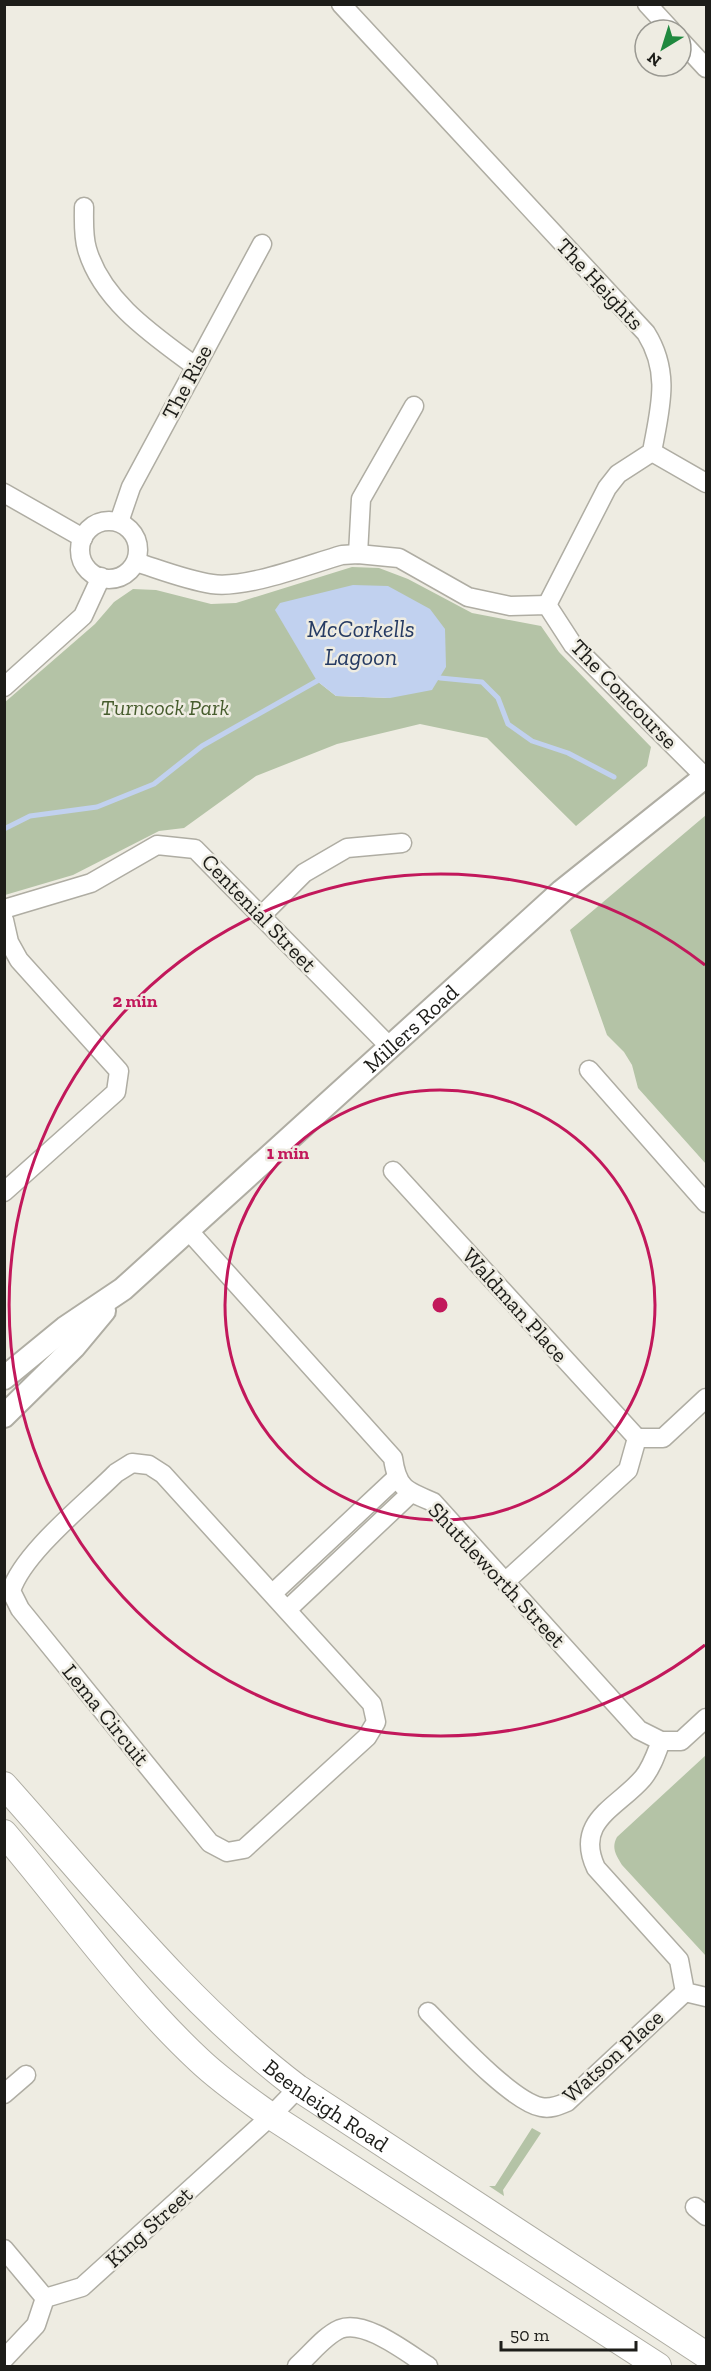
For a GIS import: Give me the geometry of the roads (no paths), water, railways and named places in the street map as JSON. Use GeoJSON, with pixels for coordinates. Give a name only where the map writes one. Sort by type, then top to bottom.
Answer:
{"type":"FeatureCollection","features":[{"type":"Feature","properties":{"kind":"main road","name":"Beenleigh Road"},"geometry":{"type":"LineString","coordinates":[[4,1785],[184,1989],[264,2062],[298,2088],[706,2355]]}},
{"type":"Feature","properties":{"kind":"main road","name":"Beenleigh Road"},"geometry":{"type":"LineString","coordinates":[[4,1833],[163,2023],[199,2060],[271,2116],[658,2367]]}},
{"type":"Feature","properties":{"kind":"street","name":"The Heights"},"geometry":{"type":"LineString","coordinates":[[341,4],[646,333],[657,351],[662,370],[660,412],[652,452]]}},
{"type":"Feature","properties":{"kind":"street"},"geometry":{"type":"LineString","coordinates":[[647,4],[660,18]]}},
{"type":"Feature","properties":{"kind":"street"},"geometry":{"type":"LineString","coordinates":[[693,53],[706,68]]}},
{"type":"Feature","properties":{"kind":"street"},"geometry":{"type":"LineString","coordinates":[[84,207],[86,247],[100,280],[143,326],[195,366]]}},
{"type":"Feature","properties":{"kind":"street","name":"The Rise"},"geometry":{"type":"LineString","coordinates":[[119,522],[131,487],[262,244]]}},
{"type":"Feature","properties":{"kind":"street"},"geometry":{"type":"LineString","coordinates":[[358,554],[361,499],[414,405]]}},
{"type":"Feature","properties":{"kind":"street"},"geometry":{"type":"LineString","coordinates":[[136,561],[186,579],[214,584],[244,582],[342,555],[358,554],[399,558],[468,597],[510,606],[547,605],[607,488],[618,474],[652,452],[706,483]]}},
{"type":"Feature","properties":{"kind":"street"},"geometry":{"type":"LineString","coordinates":[[4,493],[83,538]]}},
{"type":"Feature","properties":{"kind":"street"},"geometry":{"type":"LineString","coordinates":[[119,522],[136,538],[138,546],[136,561],[121,576],[101,577],[84,564],[80,551],[83,538],[98,523],[119,522]]}},
{"type":"Feature","properties":{"kind":"street"},"geometry":{"type":"LineString","coordinates":[[4,687],[82,616],[101,577]]}},
{"type":"Feature","properties":{"kind":"street","name":"The Concourse"},"geometry":{"type":"LineString","coordinates":[[547,605],[573,645],[706,776]]}},
{"type":"Feature","properties":{"kind":"street","name":"Millers Road"},"geometry":{"type":"LineString","coordinates":[[4,1416],[75,1347],[123,1289],[562,891],[706,776]]}},
{"type":"Feature","properties":{"kind":"street"},"geometry":{"type":"LineString","coordinates":[[261,916],[304,873],[346,848],[402,843]]}},
{"type":"Feature","properties":{"kind":"street","name":"Centenial Street"},"geometry":{"type":"LineString","coordinates":[[4,909],[92,883],[157,845],[195,849],[390,1047]]}},
{"type":"Feature","properties":{"kind":"street"},"geometry":{"type":"LineString","coordinates":[[4,920],[9,942],[18,960],[119,1071],[116,1092],[4,1192]]}},
{"type":"Feature","properties":{"kind":"street"},"geometry":{"type":"LineString","coordinates":[[589,1070],[706,1203]]}},
{"type":"Feature","properties":{"kind":"street","name":"Waldman Place"},"geometry":{"type":"LineString","coordinates":[[393,1171],[636,1438]]}},
{"type":"Feature","properties":{"kind":"street","name":"Shuttleworth Street"},"geometry":{"type":"LineString","coordinates":[[188,1230],[393,1458],[396,1478],[411,1493],[433,1502],[639,1730],[661,1741]]}},
{"type":"Feature","properties":{"kind":"street","name":"Millers Road"},"geometry":{"type":"LineString","coordinates":[[4,1378],[64,1328],[123,1289]]}},
{"type":"Feature","properties":{"kind":"street"},"geometry":{"type":"LineString","coordinates":[[506,1581],[628,1470],[636,1438],[663,1438],[706,1398]]}},
{"type":"Feature","properties":{"kind":"street","name":"Lema Circuit"},"geometry":{"type":"LineString","coordinates":[[132,1463],[148,1465],[163,1474],[288,1609],[372,1704],[376,1722],[368,1737],[244,1849],[227,1852],[210,1843],[20,1609],[11,1591],[16,1577],[31,1557],[116,1473],[132,1463]]}},
{"type":"Feature","properties":{"kind":"street"},"geometry":{"type":"LineString","coordinates":[[273,1593],[396,1478]]}},
{"type":"Feature","properties":{"kind":"street"},"geometry":{"type":"LineString","coordinates":[[288,1609],[411,1493]]}},
{"type":"Feature","properties":{"kind":"street"},"geometry":{"type":"LineString","coordinates":[[706,1718],[681,1741],[661,1741],[651,1768],[595,1823],[589,1839],[589,1854],[596,1868],[679,1960],[685,1992],[706,1997]]}},
{"type":"Feature","properties":{"kind":"street","name":"Watson Place"},"geometry":{"type":"LineString","coordinates":[[428,2012],[488,2073],[534,2105],[547,2108],[567,2102],[685,1992]]}},
{"type":"Feature","properties":{"kind":"street"},"geometry":{"type":"LineString","coordinates":[[4,2094],[26,2075]]}},
{"type":"Feature","properties":{"kind":"street","name":"King Street"},"geometry":{"type":"LineString","coordinates":[[45,2298],[82,2287],[271,2116],[298,2088]]}},
{"type":"Feature","properties":{"kind":"street"},"geometry":{"type":"LineString","coordinates":[[4,2249],[45,2298],[36,2325],[4,2359]]}},
{"type":"Feature","properties":{"kind":"street"},"geometry":{"type":"LineString","coordinates":[[297,2367],[340,2329],[354,2328],[368,2330],[428,2367]]}},
{"type":"Feature","properties":{"kind":"street"},"geometry":{"type":"LineString","coordinates":[[679,2337],[706,2341]]}},
{"type":"Feature","properties":{"kind":"water","name":"McCorkells Lagoon"},"geometry":{"type":"Polygon","coordinates":[[[353,585],[388,586],[430,609],[445,629],[446,667],[432,690],[390,698],[336,696],[317,681],[275,610],[280,603],[353,585]]]}},
{"type":"Feature","properties":{"kind":"waterway"},"geometry":{"type":"LineString","coordinates":[[440,678],[482,682],[498,698],[508,724],[532,741],[568,753],[614,777]]}},
{"type":"Feature","properties":{"kind":"waterway"},"geometry":{"type":"LineString","coordinates":[[4,829],[30,816],[97,807],[154,784],[202,746],[317,681]]}},
{"type":"Feature","properties":{"kind":"park label","name":"Turncock Park"},"geometry":{"type":"Point","coordinates":[165,707]}}]}
